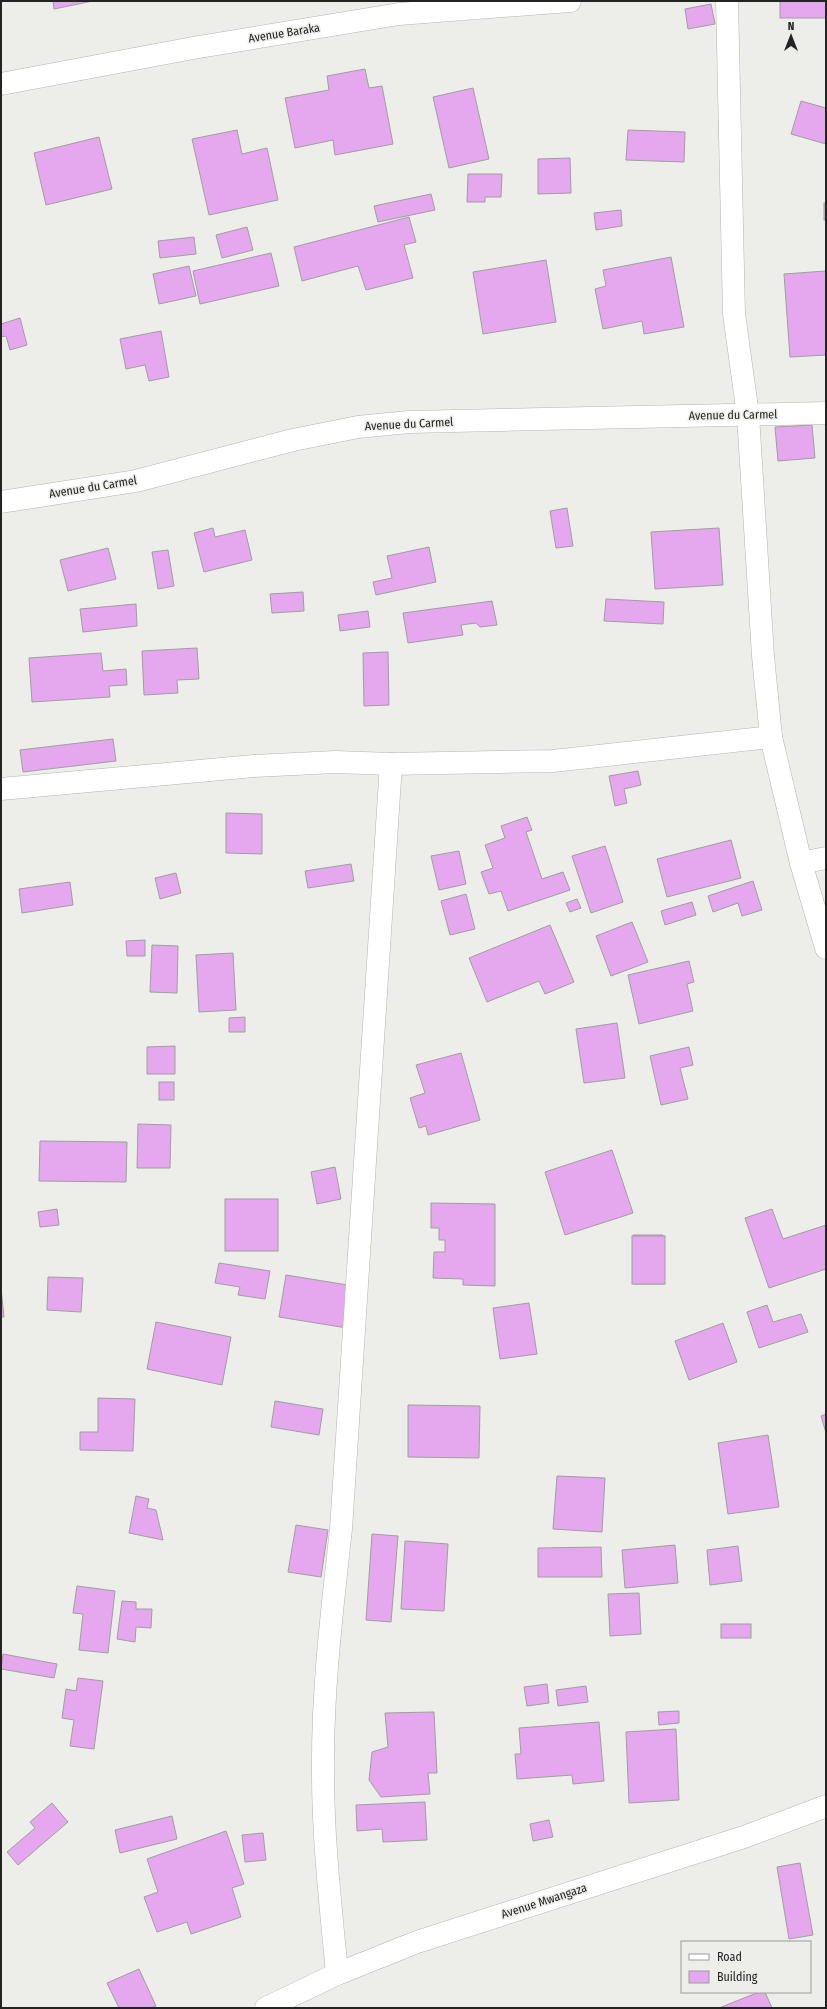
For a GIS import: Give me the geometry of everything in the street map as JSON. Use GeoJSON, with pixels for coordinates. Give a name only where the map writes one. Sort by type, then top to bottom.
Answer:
{"type":"FeatureCollection","features":[{"type":"Feature","properties":{"kind":"street","name":"Avenue Baraka"},"geometry":{"type":"LineString","coordinates":[[1,84],[193,48],[399,14],[570,1]]}},
{"type":"Feature","properties":{"kind":"street"},"geometry":{"type":"LineString","coordinates":[[727,1],[734,314],[748,416],[762,648],[771,737],[801,863],[826,948]]}},
{"type":"Feature","properties":{"kind":"street","name":"Avenue du Carmel"},"geometry":{"type":"LineString","coordinates":[[1,502],[136,481],[293,440],[358,427],[409,422],[748,416],[826,413]]}},
{"type":"Feature","properties":{"kind":"street"},"geometry":{"type":"LineString","coordinates":[[1,789],[254,766],[335,762],[391,764],[553,761],[771,737]]}},
{"type":"Feature","properties":{"kind":"street"},"geometry":{"type":"LineString","coordinates":[[337,1974],[325,1818],[323,1775],[324,1724],[328,1652],[341,1529],[391,764]]}},
{"type":"Feature","properties":{"kind":"street"},"geometry":{"type":"LineString","coordinates":[[801,863],[826,858]]}},
{"type":"Feature","properties":{"kind":"street","name":"Avenue Mwangaza"},"geometry":{"type":"LineString","coordinates":[[266,2008],[337,1974],[417,1942],[744,1837],[826,1806]]}},
{"type":"Feature","properties":{"kind":"building"},"geometry":{"type":"Polygon","coordinates":[[[53,1],[93,1],[54,9],[53,1]]]}},
{"type":"Feature","properties":{"kind":"building"},"geometry":{"type":"Polygon","coordinates":[[[780,1],[826,1],[826,18],[780,18],[780,1]]]}},
{"type":"Feature","properties":{"kind":"building"},"geometry":{"type":"Polygon","coordinates":[[[711,4],[715,24],[688,29],[685,9],[711,4]]]}},
{"type":"Feature","properties":{"kind":"building"},"geometry":{"type":"Polygon","coordinates":[[[365,69],[369,88],[382,86],[393,144],[335,155],[333,140],[295,148],[285,98],[329,90],[327,76],[365,69]]]}},
{"type":"Feature","properties":{"kind":"building"},"geometry":{"type":"Polygon","coordinates":[[[473,88],[489,159],[449,168],[433,97],[473,88]]]}},
{"type":"Feature","properties":{"kind":"building"},"geometry":{"type":"Polygon","coordinates":[[[801,101],[826,108],[826,144],[791,134],[801,101]]]}},
{"type":"Feature","properties":{"kind":"building"},"geometry":{"type":"Polygon","coordinates":[[[237,130],[242,154],[267,148],[278,200],[209,215],[192,139],[237,130]]]}},
{"type":"Feature","properties":{"kind":"building"},"geometry":{"type":"Polygon","coordinates":[[[628,130],[685,132],[684,162],[626,160],[628,130]]]}},
{"type":"Feature","properties":{"kind":"building"},"geometry":{"type":"Polygon","coordinates":[[[99,137],[112,189],[46,205],[34,153],[99,137]]]}},
{"type":"Feature","properties":{"kind":"building"},"geometry":{"type":"Polygon","coordinates":[[[570,158],[571,193],[538,194],[538,159],[570,158]]]}},
{"type":"Feature","properties":{"kind":"building"},"geometry":{"type":"Polygon","coordinates":[[[468,174],[502,174],[501,197],[485,197],[485,202],[467,202],[468,174]]]}},
{"type":"Feature","properties":{"kind":"building"},"geometry":{"type":"Polygon","coordinates":[[[431,194],[435,210],[378,222],[374,206],[431,194]]]}},
{"type":"Feature","properties":{"kind":"building"},"geometry":{"type":"Polygon","coordinates":[[[824,203],[826,203],[826,220],[824,220],[824,203]]]}},
{"type":"Feature","properties":{"kind":"building"},"geometry":{"type":"Polygon","coordinates":[[[621,210],[622,226],[596,230],[594,213],[621,210]]]}},
{"type":"Feature","properties":{"kind":"building"},"geometry":{"type":"Polygon","coordinates":[[[409,217],[416,242],[404,245],[413,278],[366,290],[358,266],[302,281],[294,247],[409,217]]]}},
{"type":"Feature","properties":{"kind":"building"},"geometry":{"type":"Polygon","coordinates":[[[247,227],[253,250],[222,258],[216,235],[247,227]]]}},
{"type":"Feature","properties":{"kind":"building"},"geometry":{"type":"Polygon","coordinates":[[[194,237],[196,254],[160,258],[158,241],[194,237]]]}},
{"type":"Feature","properties":{"kind":"building"},"geometry":{"type":"Polygon","coordinates":[[[271,253],[279,286],[200,304],[193,271],[271,253]]]}},
{"type":"Feature","properties":{"kind":"building"},"geometry":{"type":"Polygon","coordinates":[[[671,257],[684,327],[644,334],[642,321],[603,329],[595,289],[606,286],[603,270],[671,257]]]}},
{"type":"Feature","properties":{"kind":"building"},"geometry":{"type":"Polygon","coordinates":[[[546,260],[556,322],[483,334],[473,272],[546,260]]]}},
{"type":"Feature","properties":{"kind":"building"},"geometry":{"type":"Polygon","coordinates":[[[189,266],[196,296],[159,304],[153,274],[189,266]]]}},
{"type":"Feature","properties":{"kind":"building"},"geometry":{"type":"Polygon","coordinates":[[[826,271],[826,355],[790,357],[784,274],[826,271]]]}},
{"type":"Feature","properties":{"kind":"building"},"geometry":{"type":"Polygon","coordinates":[[[20,318],[27,345],[10,350],[6,336],[1,337],[1,324],[20,318]]]}},
{"type":"Feature","properties":{"kind":"building"},"geometry":{"type":"Polygon","coordinates":[[[161,331],[169,377],[149,381],[145,365],[126,369],[120,339],[161,331]]]}},
{"type":"Feature","properties":{"kind":"building"},"geometry":{"type":"Polygon","coordinates":[[[812,425],[815,458],[778,461],[775,427],[812,425]]]}},
{"type":"Feature","properties":{"kind":"building"},"geometry":{"type":"Polygon","coordinates":[[[567,508],[573,546],[556,548],[550,511],[567,508]]]}},
{"type":"Feature","properties":{"kind":"building"},"geometry":{"type":"Polygon","coordinates":[[[213,528],[215,537],[245,530],[252,560],[204,572],[194,533],[213,528]]]}},
{"type":"Feature","properties":{"kind":"building"},"geometry":{"type":"Polygon","coordinates":[[[719,528],[723,585],[655,589],[651,532],[719,528]]]}},
{"type":"Feature","properties":{"kind":"building"},"geometry":{"type":"Polygon","coordinates":[[[429,547],[436,582],[376,595],[373,582],[392,578],[387,556],[429,547]]]}},
{"type":"Feature","properties":{"kind":"building"},"geometry":{"type":"Polygon","coordinates":[[[108,548],[116,579],[68,591],[60,560],[108,548]]]}},
{"type":"Feature","properties":{"kind":"building"},"geometry":{"type":"Polygon","coordinates":[[[168,550],[174,586],[158,589],[152,552],[168,550]]]}},
{"type":"Feature","properties":{"kind":"building"},"geometry":{"type":"Polygon","coordinates":[[[303,592],[304,611],[272,613],[270,594],[303,592]]]}},
{"type":"Feature","properties":{"kind":"building"},"geometry":{"type":"Polygon","coordinates":[[[606,599],[664,602],[663,624],[604,621],[606,599]]]}},
{"type":"Feature","properties":{"kind":"building"},"geometry":{"type":"Polygon","coordinates":[[[492,601],[497,625],[480,627],[476,623],[461,625],[463,635],[408,643],[403,613],[492,601]]]}},
{"type":"Feature","properties":{"kind":"building"},"geometry":{"type":"Polygon","coordinates":[[[136,604],[137,626],[83,632],[80,609],[136,604]]]}},
{"type":"Feature","properties":{"kind":"building"},"geometry":{"type":"Polygon","coordinates":[[[368,611],[370,627],[340,631],[338,615],[368,611]]]}},
{"type":"Feature","properties":{"kind":"building"},"geometry":{"type":"Polygon","coordinates":[[[197,648],[199,679],[177,680],[178,693],[144,695],[142,651],[197,648]]]}},
{"type":"Feature","properties":{"kind":"building"},"geometry":{"type":"Polygon","coordinates":[[[388,652],[389,705],[364,706],[363,653],[388,652]]]}},
{"type":"Feature","properties":{"kind":"building"},"geometry":{"type":"Polygon","coordinates":[[[101,653],[103,671],[126,669],[127,685],[109,686],[110,697],[32,702],[29,658],[101,653]]]}},
{"type":"Feature","properties":{"kind":"building"},"geometry":{"type":"Polygon","coordinates":[[[113,739],[116,761],[23,772],[20,750],[113,739]]]}},
{"type":"Feature","properties":{"kind":"building"},"geometry":{"type":"Polygon","coordinates":[[[638,771],[641,785],[624,789],[627,803],[615,806],[609,776],[638,771]]]}},
{"type":"Feature","properties":{"kind":"building"},"geometry":{"type":"Polygon","coordinates":[[[226,813],[262,814],[262,854],[226,853],[226,813]]]}},
{"type":"Feature","properties":{"kind":"building"},"geometry":{"type":"Polygon","coordinates":[[[527,817],[532,830],[526,832],[542,879],[563,872],[570,890],[508,911],[501,891],[489,894],[481,872],[493,868],[485,845],[505,838],[501,826],[527,817]]]}},
{"type":"Feature","properties":{"kind":"building"},"geometry":{"type":"Polygon","coordinates":[[[731,840],[741,878],[667,897],[657,859],[731,840]]]}},
{"type":"Feature","properties":{"kind":"building"},"geometry":{"type":"Polygon","coordinates":[[[605,846],[623,902],[591,913],[572,856],[605,846]]]}},
{"type":"Feature","properties":{"kind":"building"},"geometry":{"type":"Polygon","coordinates":[[[459,851],[466,884],[439,890],[431,856],[459,851]]]}},
{"type":"Feature","properties":{"kind":"building"},"geometry":{"type":"Polygon","coordinates":[[[351,864],[354,881],[308,888],[305,871],[351,864]]]}},
{"type":"Feature","properties":{"kind":"building"},"geometry":{"type":"Polygon","coordinates":[[[176,873],[181,893],[160,899],[155,878],[176,873]]]}},
{"type":"Feature","properties":{"kind":"building"},"geometry":{"type":"Polygon","coordinates":[[[753,881],[762,910],[742,916],[738,903],[713,912],[708,896],[753,881]]]}},
{"type":"Feature","properties":{"kind":"building"},"geometry":{"type":"Polygon","coordinates":[[[70,882],[73,905],[22,913],[19,889],[70,882]]]}},
{"type":"Feature","properties":{"kind":"building"},"geometry":{"type":"Polygon","coordinates":[[[466,894],[475,929],[450,935],[441,901],[466,894]]]}},
{"type":"Feature","properties":{"kind":"building"},"geometry":{"type":"Polygon","coordinates":[[[577,899],[581,908],[570,912],[566,903],[577,899]]]}},
{"type":"Feature","properties":{"kind":"building"},"geometry":{"type":"Polygon","coordinates":[[[692,902],[696,915],[665,925],[661,911],[692,902]]]}},
{"type":"Feature","properties":{"kind":"building"},"geometry":{"type":"Polygon","coordinates":[[[632,922],[648,962],[611,976],[596,936],[632,922]]]}},
{"type":"Feature","properties":{"kind":"building"},"geometry":{"type":"Polygon","coordinates":[[[550,925],[574,982],[545,994],[539,981],[487,1002],[469,958],[550,925]]]}},
{"type":"Feature","properties":{"kind":"building"},"geometry":{"type":"Polygon","coordinates":[[[145,940],[145,956],[127,956],[126,941],[145,940]]]}},
{"type":"Feature","properties":{"kind":"building"},"geometry":{"type":"Polygon","coordinates":[[[152,945],[178,946],[177,993],[150,992],[152,945]]]}},
{"type":"Feature","properties":{"kind":"building"},"geometry":{"type":"Polygon","coordinates":[[[233,953],[236,1010],[199,1012],[196,955],[233,953]]]}},
{"type":"Feature","properties":{"kind":"building"},"geometry":{"type":"Polygon","coordinates":[[[689,961],[694,982],[687,984],[693,1011],[639,1024],[628,975],[689,961]]]}},
{"type":"Feature","properties":{"kind":"building"},"geometry":{"type":"Polygon","coordinates":[[[245,1017],[245,1032],[229,1032],[229,1018],[245,1017]]]}},
{"type":"Feature","properties":{"kind":"building"},"geometry":{"type":"Polygon","coordinates":[[[617,1023],[625,1078],[584,1083],[576,1029],[617,1023]]]}},
{"type":"Feature","properties":{"kind":"building"},"geometry":{"type":"Polygon","coordinates":[[[175,1046],[175,1074],[147,1074],[147,1047],[175,1046]]]}},
{"type":"Feature","properties":{"kind":"building"},"geometry":{"type":"Polygon","coordinates":[[[689,1047],[693,1065],[680,1068],[688,1099],[661,1105],[650,1056],[689,1047]]]}},
{"type":"Feature","properties":{"kind":"building"},"geometry":{"type":"Polygon","coordinates":[[[461,1053],[480,1120],[428,1135],[426,1126],[419,1128],[410,1098],[425,1093],[416,1065],[461,1053]]]}},
{"type":"Feature","properties":{"kind":"building"},"geometry":{"type":"Polygon","coordinates":[[[159,1082],[174,1082],[174,1100],[159,1100],[159,1082]]]}},
{"type":"Feature","properties":{"kind":"building"},"geometry":{"type":"Polygon","coordinates":[[[138,1124],[171,1125],[170,1168],[137,1168],[138,1124]]]}},
{"type":"Feature","properties":{"kind":"building"},"geometry":{"type":"Polygon","coordinates":[[[40,1141],[127,1142],[126,1182],[39,1181],[40,1141]]]}},
{"type":"Feature","properties":{"kind":"building"},"geometry":{"type":"Polygon","coordinates":[[[612,1150],[633,1213],[565,1235],[545,1172],[612,1150]]]}},
{"type":"Feature","properties":{"kind":"building"},"geometry":{"type":"Polygon","coordinates":[[[335,1167],[341,1199],[317,1204],[311,1172],[335,1167]]]}},
{"type":"Feature","properties":{"kind":"building"},"geometry":{"type":"Polygon","coordinates":[[[225,1199],[278,1199],[278,1251],[225,1251],[225,1199]]]}},
{"type":"Feature","properties":{"kind":"building"},"geometry":{"type":"Polygon","coordinates":[[[431,1203],[495,1204],[495,1286],[463,1285],[463,1279],[433,1278],[434,1252],[445,1252],[445,1240],[439,1240],[439,1228],[431,1228],[431,1203]]]}},
{"type":"Feature","properties":{"kind":"building"},"geometry":{"type":"Polygon","coordinates":[[[57,1209],[59,1225],[40,1227],[38,1212],[57,1209]]]}},
{"type":"Feature","properties":{"kind":"building"},"geometry":{"type":"Polygon","coordinates":[[[772,1209],[783,1239],[826,1225],[826,1269],[769,1288],[745,1218],[772,1209]]]}},
{"type":"Feature","properties":{"kind":"building"},"geometry":{"type":"Polygon","coordinates":[[[633,1235],[663,1235],[664,1284],[634,1284],[633,1235]]]}},
{"type":"Feature","properties":{"kind":"building"},"geometry":{"type":"Polygon","coordinates":[[[632,1236],[665,1236],[665,1284],[632,1284],[632,1236]]]}},
{"type":"Feature","properties":{"kind":"building"},"geometry":{"type":"Polygon","coordinates":[[[219,1263],[270,1271],[265,1299],[238,1295],[240,1287],[215,1283],[219,1263]]]}},
{"type":"Feature","properties":{"kind":"building"},"geometry":{"type":"Polygon","coordinates":[[[286,1275],[354,1286],[347,1328],[279,1317],[286,1275]]]}},
{"type":"Feature","properties":{"kind":"building"},"geometry":{"type":"Polygon","coordinates":[[[48,1277],[83,1278],[81,1312],[47,1310],[48,1277]]]}},
{"type":"Feature","properties":{"kind":"building"},"geometry":{"type":"Polygon","coordinates":[[[1,1288],[4,1317],[1,1317],[1,1288]]]}},
{"type":"Feature","properties":{"kind":"building"},"geometry":{"type":"Polygon","coordinates":[[[529,1303],[537,1354],[500,1359],[493,1308],[529,1303]]]}},
{"type":"Feature","properties":{"kind":"building"},"geometry":{"type":"Polygon","coordinates":[[[767,1305],[773,1322],[801,1314],[808,1332],[759,1348],[747,1312],[767,1305]]]}},
{"type":"Feature","properties":{"kind":"building"},"geometry":{"type":"Polygon","coordinates":[[[156,1322],[231,1337],[222,1385],[147,1369],[156,1322]]]}},
{"type":"Feature","properties":{"kind":"building"},"geometry":{"type":"Polygon","coordinates":[[[723,1323],[737,1362],[689,1380],[675,1341],[723,1323]]]}},
{"type":"Feature","properties":{"kind":"building"},"geometry":{"type":"Polygon","coordinates":[[[98,1398],[135,1399],[133,1451],[80,1450],[80,1432],[98,1432],[98,1398]]]}},
{"type":"Feature","properties":{"kind":"building"},"geometry":{"type":"Polygon","coordinates":[[[275,1401],[323,1409],[319,1435],[271,1427],[275,1401]]]}},
{"type":"Feature","properties":{"kind":"building"},"geometry":{"type":"Polygon","coordinates":[[[408,1405],[480,1406],[479,1458],[408,1457],[408,1405]]]}},
{"type":"Feature","properties":{"kind":"building"},"geometry":{"type":"Polygon","coordinates":[[[826,1414],[826,1433],[821,1416],[826,1414]]]}},
{"type":"Feature","properties":{"kind":"building"},"geometry":{"type":"Polygon","coordinates":[[[768,1435],[779,1507],[728,1514],[718,1443],[768,1435]]]}},
{"type":"Feature","properties":{"kind":"building"},"geometry":{"type":"Polygon","coordinates":[[[557,1476],[605,1478],[602,1532],[553,1529],[557,1476]]]}},
{"type":"Feature","properties":{"kind":"building"},"geometry":{"type":"Polygon","coordinates":[[[136,1496],[149,1499],[147,1508],[156,1510],[163,1540],[129,1533],[136,1496]]]}},
{"type":"Feature","properties":{"kind":"building"},"geometry":{"type":"Polygon","coordinates":[[[296,1525],[328,1530],[321,1577],[288,1572],[296,1525]]]}},
{"type":"Feature","properties":{"kind":"building"},"geometry":{"type":"Polygon","coordinates":[[[372,1534],[398,1536],[391,1622],[366,1620],[372,1534]]]}},
{"type":"Feature","properties":{"kind":"building"},"geometry":{"type":"Polygon","coordinates":[[[405,1541],[448,1544],[444,1611],[401,1609],[405,1541]]]}},
{"type":"Feature","properties":{"kind":"building"},"geometry":{"type":"Polygon","coordinates":[[[675,1545],[678,1583],[625,1588],[622,1550],[675,1545]]]}},
{"type":"Feature","properties":{"kind":"building"},"geometry":{"type":"Polygon","coordinates":[[[738,1546],[742,1581],[710,1585],[707,1550],[738,1546]]]}},
{"type":"Feature","properties":{"kind":"building"},"geometry":{"type":"Polygon","coordinates":[[[601,1547],[602,1577],[538,1577],[538,1548],[601,1547]]]}},
{"type":"Feature","properties":{"kind":"building"},"geometry":{"type":"Polygon","coordinates":[[[77,1586],[115,1591],[108,1653],[79,1650],[83,1614],[73,1613],[77,1586]]]}},
{"type":"Feature","properties":{"kind":"building"},"geometry":{"type":"Polygon","coordinates":[[[639,1593],[641,1634],[610,1636],[608,1594],[639,1593]]]}},
{"type":"Feature","properties":{"kind":"building"},"geometry":{"type":"Polygon","coordinates":[[[122,1601],[136,1602],[136,1609],[152,1609],[151,1628],[136,1627],[135,1642],[117,1639],[122,1601]]]}},
{"type":"Feature","properties":{"kind":"building"},"geometry":{"type":"Polygon","coordinates":[[[721,1624],[751,1624],[751,1638],[721,1638],[721,1624]]]}},
{"type":"Feature","properties":{"kind":"building"},"geometry":{"type":"Polygon","coordinates":[[[3,1654],[57,1664],[54,1678],[1,1669],[3,1654]]]}},
{"type":"Feature","properties":{"kind":"building"},"geometry":{"type":"Polygon","coordinates":[[[78,1678],[103,1681],[94,1749],[70,1746],[74,1720],[62,1718],[66,1689],[76,1691],[78,1678]]]}},
{"type":"Feature","properties":{"kind":"building"},"geometry":{"type":"Polygon","coordinates":[[[547,1684],[549,1703],[527,1706],[524,1687],[547,1684]]]}},
{"type":"Feature","properties":{"kind":"building"},"geometry":{"type":"Polygon","coordinates":[[[586,1686],[588,1702],[558,1706],[556,1690],[586,1686]]]}},
{"type":"Feature","properties":{"kind":"building"},"geometry":{"type":"Polygon","coordinates":[[[679,1711],[679,1723],[659,1725],[658,1712],[679,1711]]]}},
{"type":"Feature","properties":{"kind":"building"},"geometry":{"type":"Polygon","coordinates":[[[434,1712],[437,1773],[428,1773],[430,1794],[381,1797],[369,1780],[372,1752],[388,1747],[385,1713],[434,1712]]]}},
{"type":"Feature","properties":{"kind":"building"},"geometry":{"type":"Polygon","coordinates":[[[599,1722],[604,1781],[573,1784],[572,1775],[517,1779],[515,1754],[521,1754],[519,1728],[599,1722]]]}},
{"type":"Feature","properties":{"kind":"building"},"geometry":{"type":"Polygon","coordinates":[[[676,1729],[679,1800],[629,1803],[626,1732],[676,1729]]]}},
{"type":"Feature","properties":{"kind":"building"},"geometry":{"type":"Polygon","coordinates":[[[425,1802],[427,1840],[383,1842],[382,1829],[357,1831],[356,1805],[425,1802]]]}},
{"type":"Feature","properties":{"kind":"building"},"geometry":{"type":"Polygon","coordinates":[[[52,1803],[68,1822],[18,1865],[7,1852],[35,1828],[30,1822],[52,1803]]]}},
{"type":"Feature","properties":{"kind":"building"},"geometry":{"type":"Polygon","coordinates":[[[172,1816],[177,1839],[120,1853],[115,1830],[172,1816]]]}},
{"type":"Feature","properties":{"kind":"building"},"geometry":{"type":"Polygon","coordinates":[[[549,1820],[553,1837],[533,1841],[530,1824],[549,1820]]]}},
{"type":"Feature","properties":{"kind":"building"},"geometry":{"type":"Polygon","coordinates":[[[226,1831],[244,1884],[232,1888],[241,1917],[191,1934],[187,1922],[157,1932],[144,1897],[158,1892],[147,1859],[226,1831]]]}},
{"type":"Feature","properties":{"kind":"building"},"geometry":{"type":"Polygon","coordinates":[[[263,1833],[266,1860],[245,1862],[242,1835],[263,1833]]]}},
{"type":"Feature","properties":{"kind":"building"},"geometry":{"type":"Polygon","coordinates":[[[800,1863],[813,1935],[789,1939],[777,1867],[800,1863]]]}},
{"type":"Feature","properties":{"kind":"building"},"geometry":{"type":"Polygon","coordinates":[[[139,1969],[156,2006],[150,2008],[119,2008],[107,1983],[139,1969]]]}},
{"type":"Feature","properties":{"kind":"building"},"geometry":{"type":"Polygon","coordinates":[[[756,1993],[765,1993],[772,2008],[719,2008],[756,1993]]]}}]}
